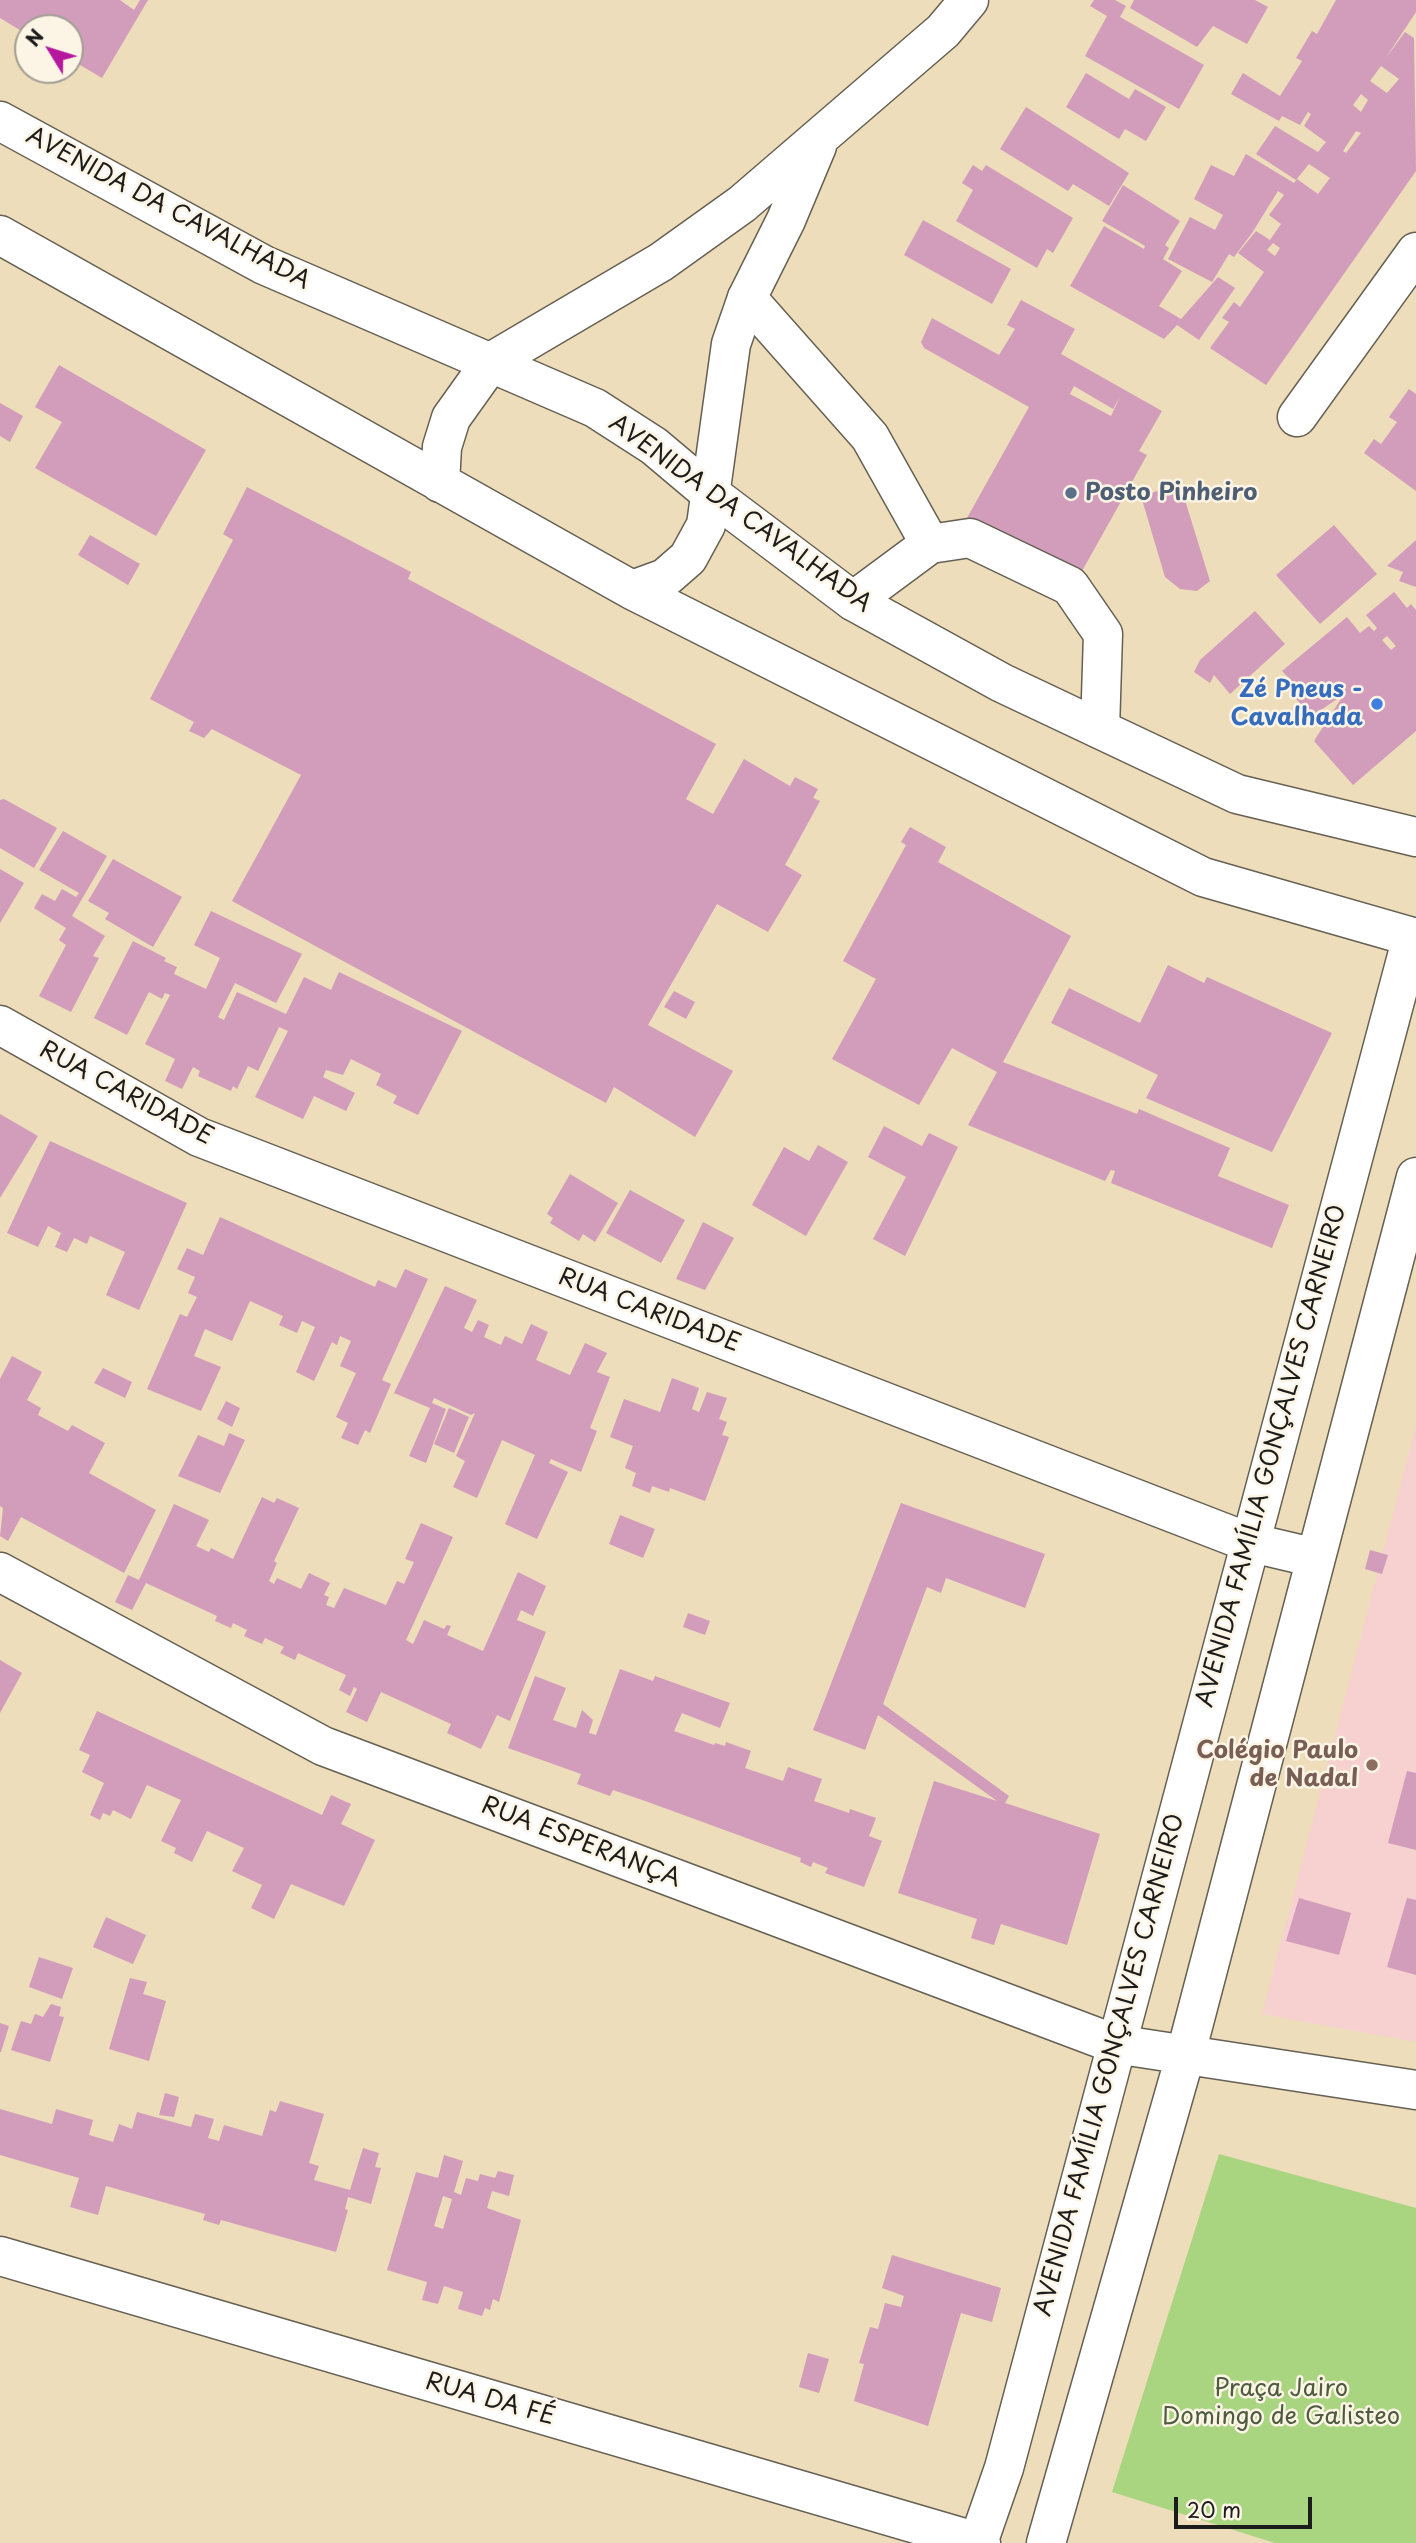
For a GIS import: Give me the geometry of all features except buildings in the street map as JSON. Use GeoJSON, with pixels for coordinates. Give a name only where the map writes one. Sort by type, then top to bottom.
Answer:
{"type":"FeatureCollection","features":[{"type":"Feature","properties":{"kind":"street"},"geometry":{"type":"LineString","coordinates":[[440,483],[442,447],[451,418],[491,362],[661,262],[742,204],[943,31],[969,0]]}},
{"type":"Feature","properties":{"kind":"street","name":"AVENIDA DA CAVALHADA"},"geometry":{"type":"LineString","coordinates":[[0,121],[264,265],[595,408],[654,446],[711,494],[853,601],[1002,683],[1237,794],[1416,837]]}},
{"type":"Feature","properties":{"kind":"street"},"geometry":{"type":"LineString","coordinates":[[632,590],[665,578],[688,558],[706,525],[731,344],[747,298],[786,220],[821,137]]}},
{"type":"Feature","properties":{"kind":"street"},"geometry":{"type":"LineString","coordinates":[[0,235],[632,590],[1203,877],[1414,938]]}},
{"type":"Feature","properties":{"kind":"street"},"geometry":{"type":"LineString","coordinates":[[1297,416],[1416,252]]}},
{"type":"Feature","properties":{"kind":"street"},"geometry":{"type":"LineString","coordinates":[[747,298],[870,438],[930,544]]}},
{"type":"Feature","properties":{"kind":"street"},"geometry":{"type":"LineString","coordinates":[[853,601],[930,544],[970,538],[1070,586],[1103,634],[1100,729]]}},
{"type":"Feature","properties":{"kind":"street","name":"AVENIDA FAMÍLIA GONÇALVES CARNEIRO"},"geometry":{"type":"LineString","coordinates":[[979,2543],[1004,2468],[1248,1542],[1414,938]]}},
{"type":"Feature","properties":{"kind":"street","name":"RUA CARIDADE"},"geometry":{"type":"LineString","coordinates":[[0,1025],[199,1137],[1248,1542],[1316,1558]]}},
{"type":"Feature","properties":{"kind":"street"},"geometry":{"type":"LineString","coordinates":[[1046,2543],[1186,2053],[1416,1177]]}},
{"type":"Feature","properties":{"kind":"street","name":"RUA ESPERANÇA"},"geometry":{"type":"LineString","coordinates":[[0,1572],[323,1746],[1115,2044],[1416,2090]]}},
{"type":"Feature","properties":{"kind":"street","name":"RUA DA FÉ"},"geometry":{"type":"LineString","coordinates":[[0,2256],[979,2543]]}},
{"type":"Feature","properties":{"kind":"shaded area","name":"Colégio Paulo de Nadal"},"geometry":{"type":"Polygon","coordinates":[[[1416,1426],[1416,2042],[1262,2014],[1416,1426]]]}},
{"type":"Feature","properties":{"kind":"green space","name":"Praça Jairo Domingo de Galisteo"},"geometry":{"type":"Polygon","coordinates":[[[1219,2154],[1416,2208],[1416,2543],[1275,2543],[1112,2492],[1219,2154]]]}},
{"type":"Feature","properties":{"kind":"place","name":"Posto Pinheiro"},"geometry":{"type":"Point","coordinates":[1071,493]}},
{"type":"Feature","properties":{"kind":"place","name":"Zé Pneus - Cavalhada"},"geometry":{"type":"Point","coordinates":[1377,704]}},
{"type":"Feature","properties":{"kind":"place","name":"Colégio Paulo de Nadal"},"geometry":{"type":"Point","coordinates":[1372,1765]}}]}
